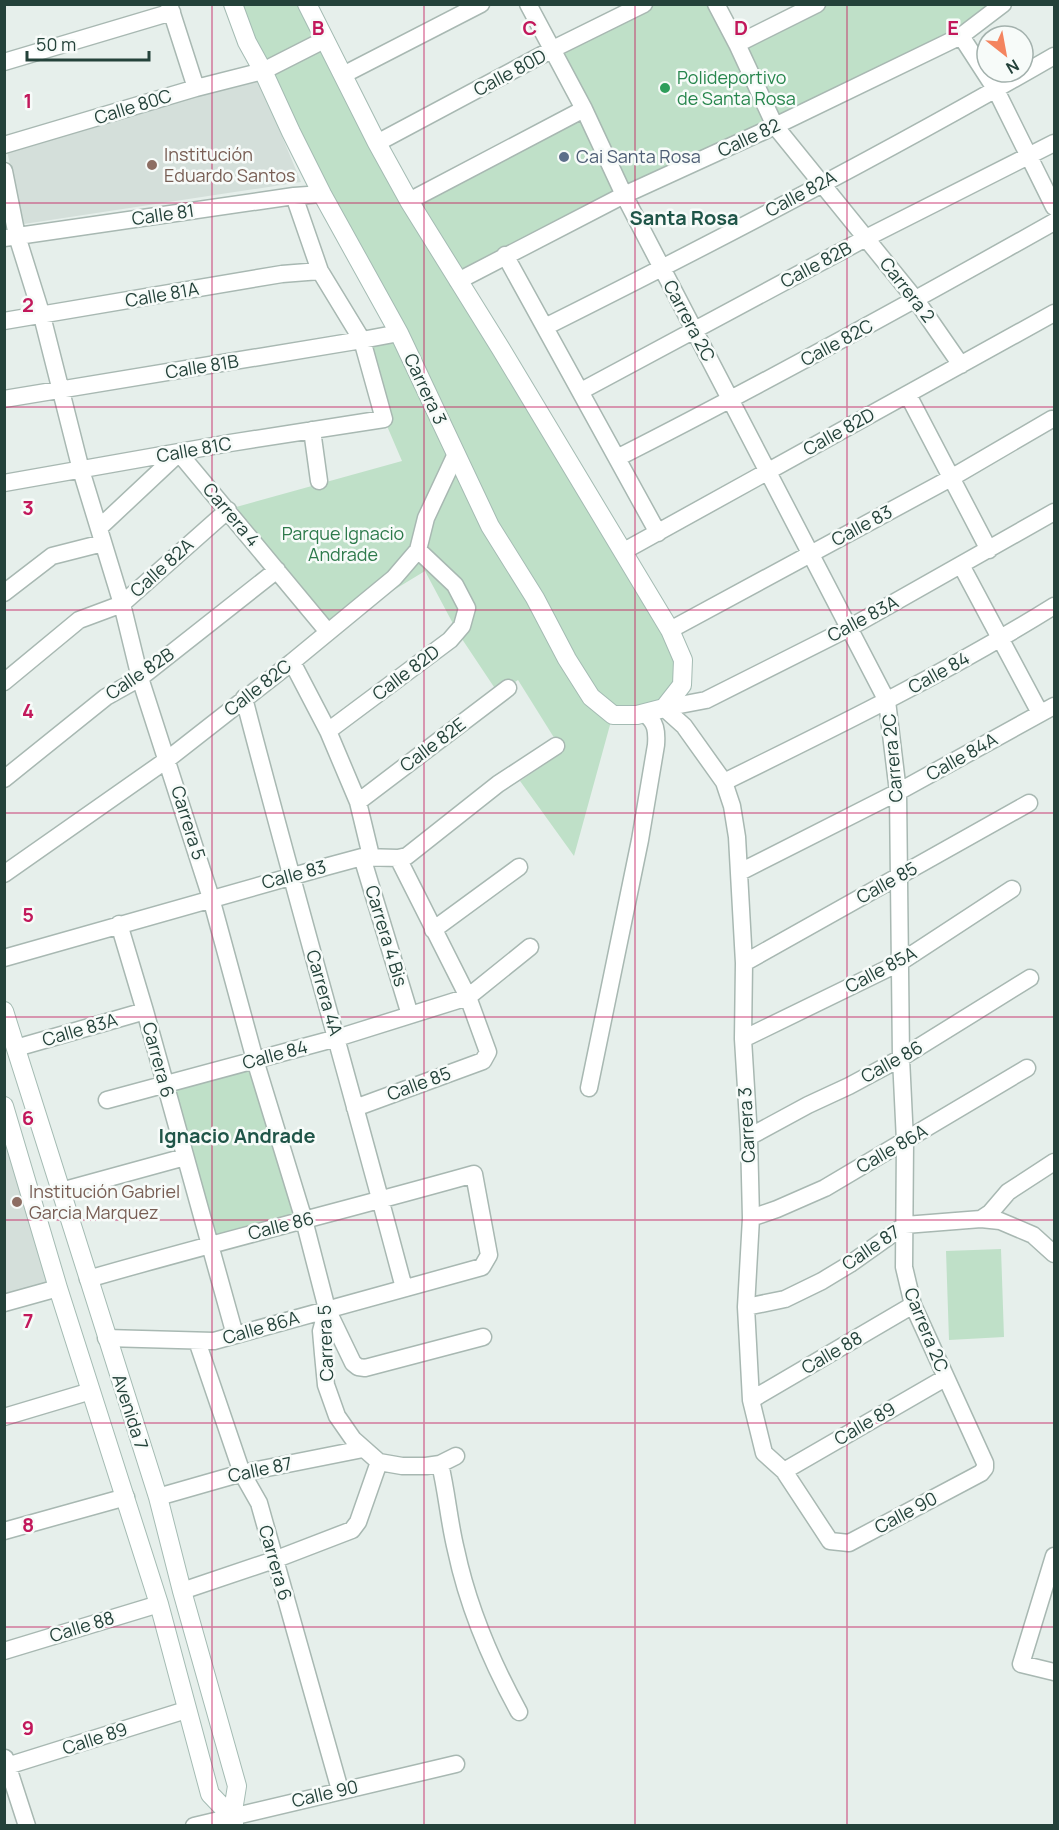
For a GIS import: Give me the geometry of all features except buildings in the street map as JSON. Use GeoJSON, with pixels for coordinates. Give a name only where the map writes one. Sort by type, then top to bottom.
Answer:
{"type":"FeatureCollection","features":[{"type":"Feature","properties":{"kind":"main road","name":"Carrera 3"},"geometry":{"type":"LineString","coordinates":[[233,4],[247,42],[322,194],[399,333],[490,526],[535,598],[567,659],[591,697],[613,715],[645,714],[664,708]]}},
{"type":"Feature","properties":{"kind":"main road"},"geometry":{"type":"LineString","coordinates":[[307,4],[409,201],[670,630],[683,660],[682,685],[664,708]]}},
{"type":"Feature","properties":{"kind":"main road","name":"Avenida 7"},"geometry":{"type":"LineString","coordinates":[[4,1011],[158,1497],[237,1786],[234,1821]]}},
{"type":"Feature","properties":{"kind":"main road","name":"Avenida 7"},"geometry":{"type":"LineString","coordinates":[[4,1106],[58,1288],[159,1604],[210,1794],[234,1821]]}},
{"type":"Feature","properties":{"kind":"street"},"geometry":{"type":"LineString","coordinates":[[343,75],[481,4]]}},
{"type":"Feature","properties":{"kind":"street","name":"Carrera 2C"},"geometry":{"type":"LineString","coordinates":[[528,4],[584,109],[624,195],[694,331],[887,701],[898,792],[899,963],[905,1141],[904,1267],[913,1305],[985,1463],[985,1468],[981,1473]]}},
{"type":"Feature","properties":{"kind":"street","name":"Calle 80D"},"geometry":{"type":"LineString","coordinates":[[377,143],[644,4]]}},
{"type":"Feature","properties":{"kind":"street","name":"Carrera 2"},"geometry":{"type":"LineString","coordinates":[[716,4],[776,126],[916,300],[962,365]]}},
{"type":"Feature","properties":{"kind":"street"},"geometry":{"type":"LineString","coordinates":[[737,44],[817,4]]}},
{"type":"Feature","properties":{"kind":"street","name":"Calle 82"},"geometry":{"type":"LineString","coordinates":[[458,281],[624,195],[776,126],[961,36],[1003,4]]}},
{"type":"Feature","properties":{"kind":"street"},"geometry":{"type":"LineString","coordinates":[[4,62],[170,8],[196,88]]}},
{"type":"Feature","properties":{"kind":"street"},"geometry":{"type":"LineString","coordinates":[[961,36],[996,90],[1054,207]]}},
{"type":"Feature","properties":{"kind":"street","name":"Calle 80C"},"geometry":{"type":"LineString","coordinates":[[4,145],[196,88],[263,71],[324,40]]}},
{"type":"Feature","properties":{"kind":"street","name":"Calle 82A"},"geometry":{"type":"LineString","coordinates":[[545,327],[823,183],[996,90],[1054,56]]}},
{"type":"Feature","properties":{"kind":"street"},"geometry":{"type":"LineString","coordinates":[[409,201],[584,109]]}},
{"type":"Feature","properties":{"kind":"street","name":"Calle 82B"},"geometry":{"type":"LineString","coordinates":[[581,391],[866,238],[1054,142]]}},
{"type":"Feature","properties":{"kind":"street","name":"Carrera 5"},"geometry":{"type":"LineString","coordinates":[[4,171],[11,237],[42,316],[81,470],[122,604],[140,678],[211,898],[255,1060],[304,1220],[327,1309],[321,1331],[326,1385],[344,1430],[379,1462]]}},
{"type":"Feature","properties":{"kind":"street","name":"Calle 81"},"geometry":{"type":"LineString","coordinates":[[11,237],[294,196],[322,194]]}},
{"type":"Feature","properties":{"kind":"street"},"geometry":{"type":"LineString","coordinates":[[294,196],[320,271],[362,340]]}},
{"type":"Feature","properties":{"kind":"street","name":"Calle 82C"},"geometry":{"type":"LineString","coordinates":[[617,458],[731,400],[1054,222]]}},
{"type":"Feature","properties":{"kind":"street"},"geometry":{"type":"LineString","coordinates":[[505,255],[658,532]]}},
{"type":"Feature","properties":{"kind":"street","name":"Calle 81A"},"geometry":{"type":"LineString","coordinates":[[4,321],[282,274],[320,271]]}},
{"type":"Feature","properties":{"kind":"street","name":"Calle 82D"},"geometry":{"type":"LineString","coordinates":[[624,551],[1054,313]]}},
{"type":"Feature","properties":{"kind":"street","name":"Calle 81B"},"geometry":{"type":"LineString","coordinates":[[4,399],[399,333]]}},
{"type":"Feature","properties":{"kind":"street","name":"Calle 81C"},"geometry":{"type":"LineString","coordinates":[[12,481],[384,419],[362,340]]}},
{"type":"Feature","properties":{"kind":"street"},"geometry":{"type":"LineString","coordinates":[[908,394],[989,550]]}},
{"type":"Feature","properties":{"kind":"street","name":"Calle 83"},"geometry":{"type":"LineString","coordinates":[[670,630],[951,478],[1052,419]]}},
{"type":"Feature","properties":{"kind":"street"},"geometry":{"type":"LineString","coordinates":[[312,430],[319,482]]}},
{"type":"Feature","properties":{"kind":"street"},"geometry":{"type":"LineString","coordinates":[[4,593],[52,556],[101,536],[179,453]]}},
{"type":"Feature","properties":{"kind":"street","name":"Carrera 4"},"geometry":{"type":"LineString","coordinates":[[179,453],[328,632]]}},
{"type":"Feature","properties":{"kind":"street","name":"Calle 82C"},"geometry":{"type":"LineString","coordinates":[[4,874],[168,759],[292,662],[394,578],[418,550],[426,518],[456,454]]}},
{"type":"Feature","properties":{"kind":"street"},"geometry":{"type":"LineString","coordinates":[[4,490],[12,481]]}},
{"type":"Feature","properties":{"kind":"street","name":"Calle 82A"},"geometry":{"type":"LineString","coordinates":[[4,682],[79,620],[122,604],[228,510]]}},
{"type":"Feature","properties":{"kind":"street","name":"Calle 83A"},"geometry":{"type":"LineString","coordinates":[[664,708],[706,700],[849,628],[1054,512]]}},
{"type":"Feature","properties":{"kind":"street","name":"Calle 82D"},"geometry":{"type":"LineString","coordinates":[[328,731],[450,640],[462,626],[467,608],[455,585],[418,550]]}},
{"type":"Feature","properties":{"kind":"street"},"geometry":{"type":"LineString","coordinates":[[961,565],[1001,639],[1047,710]]}},
{"type":"Feature","properties":{"kind":"street","name":"Calle 82B"},"geometry":{"type":"LineString","coordinates":[[4,779],[106,697],[140,678],[277,570]]}},
{"type":"Feature","properties":{"kind":"street","name":"Calle 84"},"geometry":{"type":"LineString","coordinates":[[724,782],[887,701],[1001,639],[1054,606]]}},
{"type":"Feature","properties":{"kind":"street"},"geometry":{"type":"LineString","coordinates":[[292,662],[328,731],[358,802],[367,856]]}},
{"type":"Feature","properties":{"kind":"street","name":"Calle 82E"},"geometry":{"type":"LineString","coordinates":[[358,802],[508,688]]}},
{"type":"Feature","properties":{"kind":"street","name":"Carrera 4A"},"geometry":{"type":"LineString","coordinates":[[244,698],[290,876],[337,1038],[404,1288]]}},
{"type":"Feature","properties":{"kind":"street","name":"Carrera 3"},"geometry":{"type":"LineString","coordinates":[[664,708],[684,726],[724,782],[732,806],[740,872],[744,963],[743,1039],[751,1218],[746,1307],[751,1400],[764,1453],[784,1471],[831,1541]]}},
{"type":"Feature","properties":{"kind":"street","name":"Calle 84A"},"geometry":{"type":"LineString","coordinates":[[740,872],[898,792],[1047,710]]}},
{"type":"Feature","properties":{"kind":"street"},"geometry":{"type":"LineString","coordinates":[[589,1088],[640,840],[656,745],[656,730],[652,720],[645,714]]}},
{"type":"Feature","properties":{"kind":"street"},"geometry":{"type":"LineString","coordinates":[[468,997],[398,858],[407,856],[498,784],[556,746]]}},
{"type":"Feature","properties":{"kind":"street","name":"Calle 85"},"geometry":{"type":"LineString","coordinates":[[744,963],[1029,803]]}},
{"type":"Feature","properties":{"kind":"street","name":"Calle 83"},"geometry":{"type":"LineString","coordinates":[[4,958],[367,856],[398,858]]}},
{"type":"Feature","properties":{"kind":"street","name":"Carrera 4 Bis"},"geometry":{"type":"LineString","coordinates":[[367,856],[410,1015]]}},
{"type":"Feature","properties":{"kind":"street"},"geometry":{"type":"LineString","coordinates":[[433,930],[519,867]]}},
{"type":"Feature","properties":{"kind":"street","name":"Calle 85A"},"geometry":{"type":"LineString","coordinates":[[743,1039],[899,963],[1012,889]]}},
{"type":"Feature","properties":{"kind":"street","name":"Carrera 6"},"geometry":{"type":"LineString","coordinates":[[119,924],[235,1335]]}},
{"type":"Feature","properties":{"kind":"street","name":"Calle 84"},"geometry":{"type":"LineString","coordinates":[[107,1100],[337,1038],[468,997],[530,947]]}},
{"type":"Feature","properties":{"kind":"street","name":"Calle 86"},"geometry":{"type":"LineString","coordinates":[[749,1137],[901,1058],[1030,978]]}},
{"type":"Feature","properties":{"kind":"street","name":"Calle 85"},"geometry":{"type":"LineString","coordinates":[[355,1108],[483,1061],[488,1052],[468,997]]}},
{"type":"Feature","properties":{"kind":"street","name":"Calle 83A"},"geometry":{"type":"LineString","coordinates":[[16,1048],[145,1011]]}},
{"type":"Feature","properties":{"kind":"street","name":"Calle 86A"},"geometry":{"type":"LineString","coordinates":[[751,1218],[825,1188],[1027,1068]]}},
{"type":"Feature","properties":{"kind":"street"},"geometry":{"type":"LineString","coordinates":[[61,1191],[184,1157]]}},
{"type":"Feature","properties":{"kind":"street"},"geometry":{"type":"LineString","coordinates":[[981,1219],[990,1213],[1008,1192],[1054,1162]]}},
{"type":"Feature","properties":{"kind":"street","name":"Calle 86"},"geometry":{"type":"LineString","coordinates":[[88,1279],[209,1244],[474,1174],[489,1255],[482,1267]]}},
{"type":"Feature","properties":{"kind":"street"},"geometry":{"type":"LineString","coordinates":[[981,1219],[999,1221],[1033,1235],[1054,1254]]}},
{"type":"Feature","properties":{"kind":"street","name":"Calle 87"},"geometry":{"type":"LineString","coordinates":[[746,1307],[785,1299],[822,1281],[905,1225],[981,1219]]}},
{"type":"Feature","properties":{"kind":"street","name":"Calle 86A"},"geometry":{"type":"LineString","coordinates":[[106,1338],[214,1341],[482,1267]]}},
{"type":"Feature","properties":{"kind":"street"},"geometry":{"type":"LineString","coordinates":[[4,1303],[58,1288]]}},
{"type":"Feature","properties":{"kind":"street","name":"Calle 88"},"geometry":{"type":"LineString","coordinates":[[751,1400],[913,1305]]}},
{"type":"Feature","properties":{"kind":"street"},"geometry":{"type":"LineString","coordinates":[[327,1309],[353,1363],[358,1367],[366,1368],[483,1337]]}},
{"type":"Feature","properties":{"kind":"street","name":"Carrera 6"},"geometry":{"type":"LineString","coordinates":[[197,1341],[242,1473],[259,1503],[340,1790]]}},
{"type":"Feature","properties":{"kind":"street","name":"Calle 89"},"geometry":{"type":"LineString","coordinates":[[784,1471],[945,1378]]}},
{"type":"Feature","properties":{"kind":"street"},"geometry":{"type":"LineString","coordinates":[[4,1417],[91,1391]]}},
{"type":"Feature","properties":{"kind":"street","name":"Calle 87"},"geometry":{"type":"LineString","coordinates":[[158,1497],[242,1473],[363,1449]]}},
{"type":"Feature","properties":{"kind":"street"},"geometry":{"type":"LineString","coordinates":[[182,1591],[274,1560],[352,1530],[358,1522],[379,1462],[402,1466],[440,1464],[456,1456]]}},
{"type":"Feature","properties":{"kind":"street"},"geometry":{"type":"LineString","coordinates":[[440,1464],[456,1552],[471,1607],[493,1663],[519,1712]]}},
{"type":"Feature","properties":{"kind":"street","name":"Calle 90"},"geometry":{"type":"LineString","coordinates":[[831,1541],[849,1543],[981,1473]]}},
{"type":"Feature","properties":{"kind":"street"},"geometry":{"type":"LineString","coordinates":[[4,1531],[126,1497]]}},
{"type":"Feature","properties":{"kind":"street"},"geometry":{"type":"LineString","coordinates":[[1054,1556],[1049,1593],[1021,1664],[1054,1672]]}},
{"type":"Feature","properties":{"kind":"street","name":"Calle 88"},"geometry":{"type":"LineString","coordinates":[[4,1651],[159,1604]]}},
{"type":"Feature","properties":{"kind":"street","name":"Calle 89"},"geometry":{"type":"LineString","coordinates":[[5,1763],[186,1710]]}},
{"type":"Feature","properties":{"kind":"street"},"geometry":{"type":"LineString","coordinates":[[5,1763],[27,1826]]}},
{"type":"Feature","properties":{"kind":"street","name":"Calle 90"},"geometry":{"type":"LineString","coordinates":[[194,1826],[234,1821],[340,1790],[456,1764]]}},
{"type":"Feature","properties":{"kind":"shaded area","name":"Institución Eduardo Santos"},"geometry":{"type":"Polygon","coordinates":[[[257,76],[301,182],[24,224],[6,147],[257,76]]]}},
{"type":"Feature","properties":{"kind":"shaded area","name":"Institución Gabriel Garcia Marquez"},"geometry":{"type":"Polygon","coordinates":[[[4,1118],[54,1286],[4,1299],[4,1118]]]}},
{"type":"Feature","properties":{"kind":"green space","name":"Parque Ignacio Andrade"},"geometry":{"type":"Polygon","coordinates":[[[233,5],[307,5],[409,201],[582,110],[553,49],[644,5],[716,5],[737,43],[817,5],[1003,5],[961,36],[459,281],[669,631],[680,684],[663,707],[613,714],[574,856],[520,781],[563,752],[518,680],[498,693],[458,633],[425,571],[328,630],[229,509],[402,461],[384,419],[362,340],[398,333],[233,5]]]}},
{"type":"Feature","properties":{"kind":"green space"},"geometry":{"type":"Polygon","coordinates":[[[252,1062],[301,1218],[210,1241],[167,1086],[252,1062]]]}},
{"type":"Feature","properties":{"kind":"green space"},"geometry":{"type":"Polygon","coordinates":[[[1001,1249],[1004,1337],[949,1340],[946,1251],[1001,1249]]]}},
{"type":"Feature","properties":{"kind":"place","name":"Polideportivo de Santa Rosa"},"geometry":{"type":"Point","coordinates":[665,88]}},
{"type":"Feature","properties":{"kind":"place","name":"Cai Santa Rosa"},"geometry":{"type":"Point","coordinates":[564,157]}},
{"type":"Feature","properties":{"kind":"place","name":"Institución Eduardo Santos"},"geometry":{"type":"Point","coordinates":[152,165]}},
{"type":"Feature","properties":{"kind":"place","name":"Institución Gabriel Garcia Marquez"},"geometry":{"type":"Point","coordinates":[17,1202]}},
{"type":"Feature","properties":{"kind":"district","name":"Santa Rosa"},"geometry":{"type":"Point","coordinates":[684,218]}},
{"type":"Feature","properties":{"kind":"district","name":"Ignacio Andrade"},"geometry":{"type":"Point","coordinates":[237,1136]}}]}
